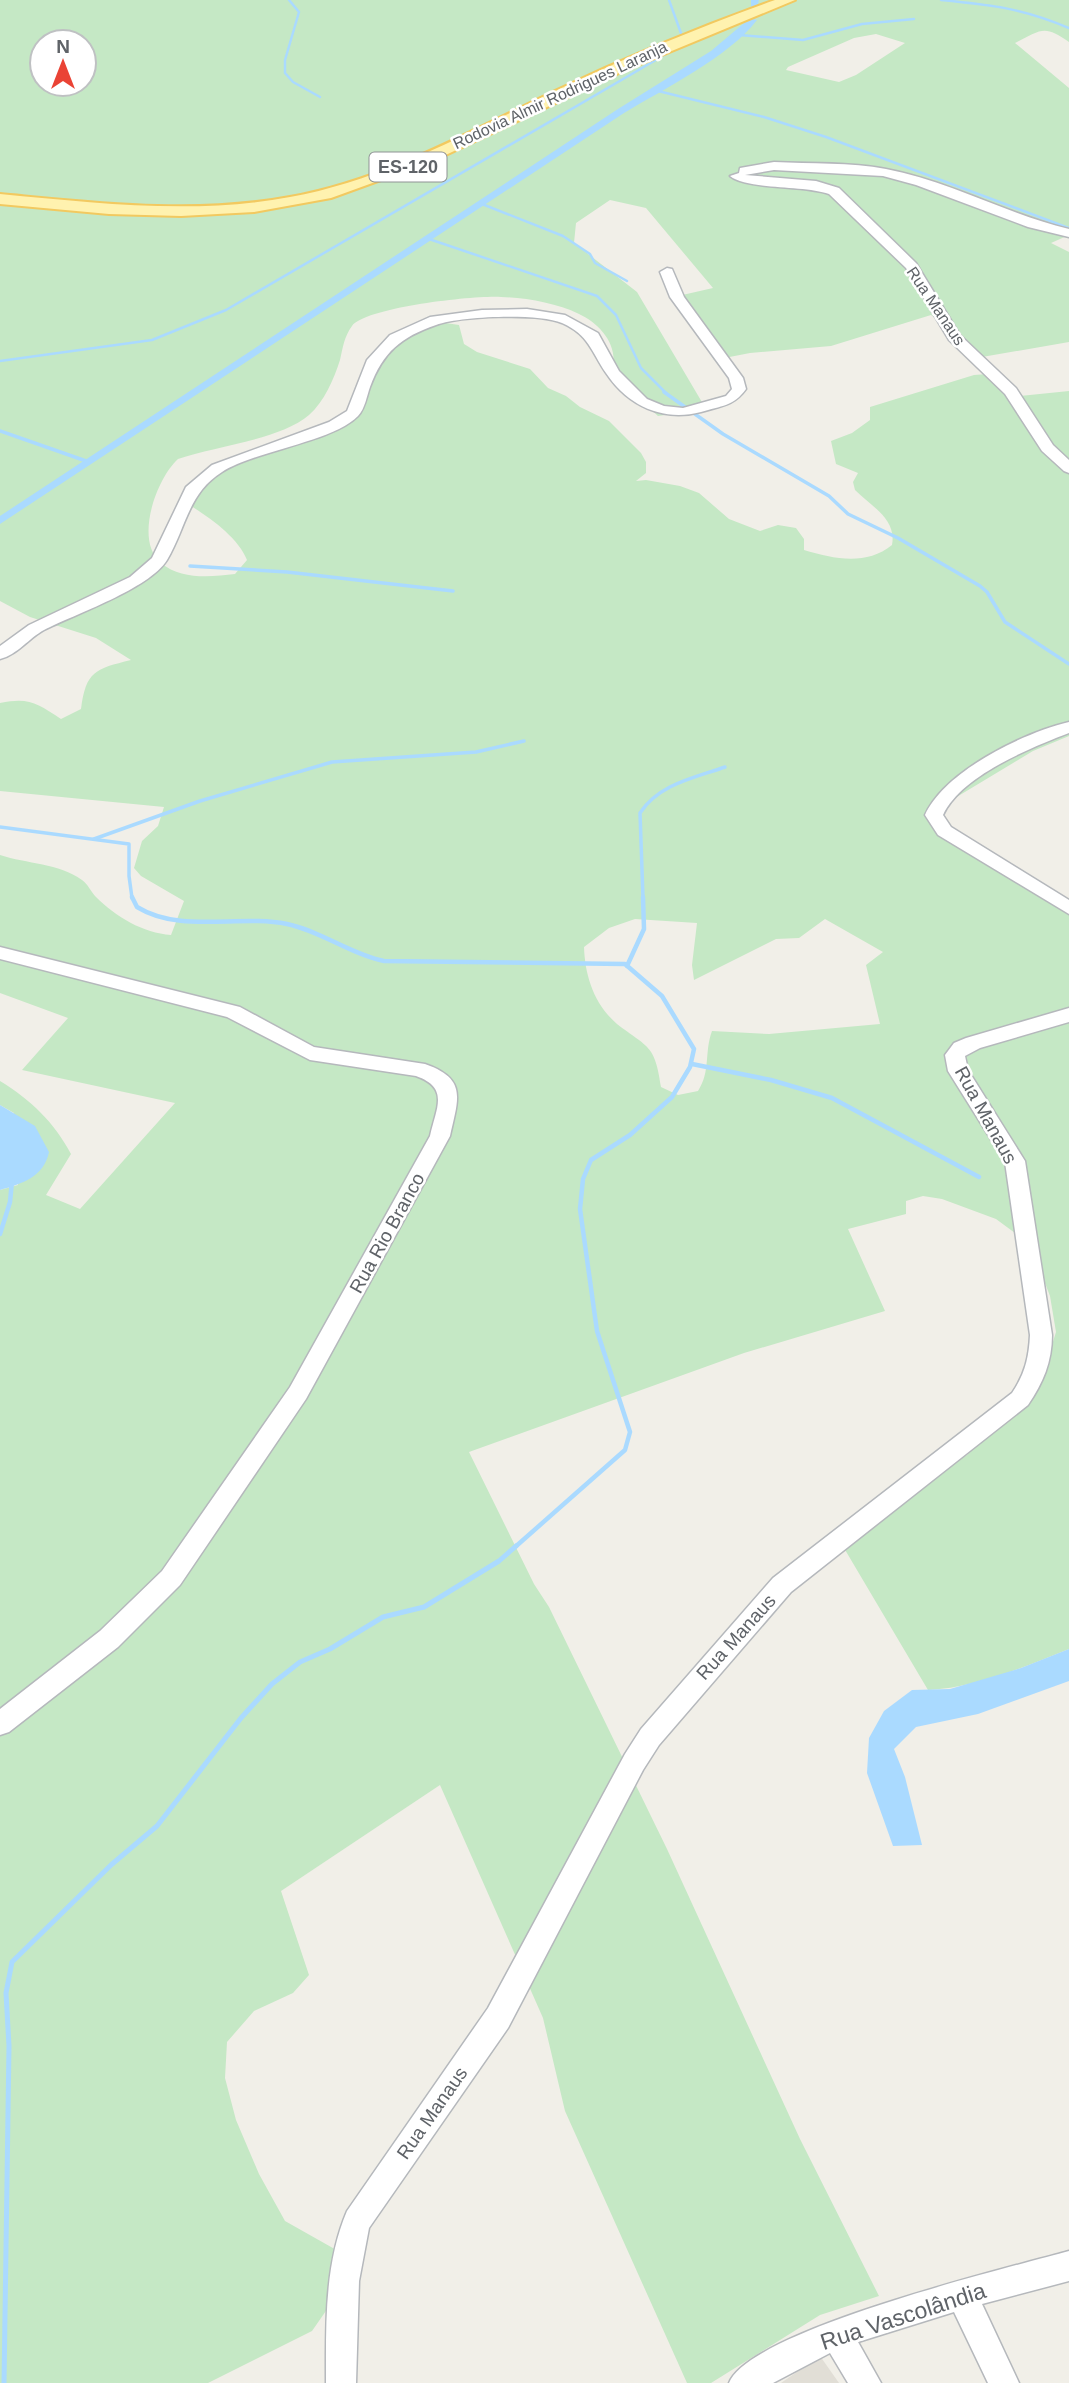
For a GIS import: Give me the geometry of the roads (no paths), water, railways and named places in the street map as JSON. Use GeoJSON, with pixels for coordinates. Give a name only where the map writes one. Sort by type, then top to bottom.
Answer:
{"type":"FeatureCollection","features":[{"type":"Feature","properties":{"kind":"main road","name":"Rodovia Almir Rodrigues Laranja"},"geometry":{"type":"LineString","coordinates":[[0,199],[180,212],[271,206],[327,194],[397,172],[661,47],[788,0]]}},
{"type":"Feature","properties":{"kind":"street","name":"Rua Manaus"},"geometry":{"type":"LineString","coordinates":[[1069,233],[1033,224],[920,182],[884,172],[774,166],[741,171],[737,176],[816,185],[834,191],[911,266],[954,337],[1011,391],[1047,447],[1069,468]]}},
{"type":"Feature","properties":{"kind":"street"},"geometry":{"type":"LineString","coordinates":[[0,654],[34,628],[136,580],[159,560],[191,490],[217,468],[334,425],[353,413],[372,362],[395,338],[435,320],[482,314],[527,313],[565,319],[593,336],[613,373],[642,402],[661,410],[683,412],[731,399],[739,389],[736,377],[677,297],[667,272]]}},
{"type":"Feature","properties":{"kind":"street"},"geometry":{"type":"LineString","coordinates":[[1069,727],[1043,736],[982,768],[942,797],[935,807],[934,815],[944,831],[1069,908]]}},
{"type":"Feature","properties":{"kind":"street","name":"Rua Rio Branco"},"geometry":{"type":"LineString","coordinates":[[0,953],[233,1012],[310,1053],[418,1069],[435,1075],[446,1085],[449,1096],[440,1136],[298,1393],[171,1578],[109,1639],[0,1724]]}},
{"type":"Feature","properties":{"kind":"street","name":"Rua Manaus"},"geometry":{"type":"LineString","coordinates":[[341,2383],[341,2303],[346,2251],[357,2221],[498,2018],[634,1762],[650,1737],[782,1585],[1020,1399],[1034,1380],[1041,1360],[1041,1335],[1015,1161],[958,1071],[955,1055],[961,1048],[973,1043],[1069,1015]]}},
{"type":"Feature","properties":{"kind":"street","name":"Rua Vascolândia"},"geometry":{"type":"LineString","coordinates":[[744,2383],[787,2356],[836,2335],[1069,2266]]}},
{"type":"Feature","properties":{"kind":"street"},"geometry":{"type":"LineString","coordinates":[[963,2297],[1004,2383]]}},
{"type":"Feature","properties":{"kind":"street"},"geometry":{"type":"LineString","coordinates":[[836,2335],[866,2383]]}},
{"type":"Feature","properties":{"kind":"water"},"geometry":{"type":"Polygon","coordinates":[[[0,1105],[35,1126],[49,1152],[42,1168],[31,1178],[0,1190],[0,1105]]]}},
{"type":"Feature","properties":{"kind":"water"},"geometry":{"type":"Polygon","coordinates":[[[1069,1649],[1069,1681],[978,1714],[916,1727],[894,1749],[905,1777],[922,1845],[893,1846],[867,1773],[869,1738],[884,1711],[912,1690],[950,1689],[1021,1668],[1069,1649]]]}},
{"type":"Feature","properties":{"kind":"waterway"},"geometry":{"type":"LineString","coordinates":[[289,0],[299,12],[285,60],[285,73],[293,82],[320,97]]}},
{"type":"Feature","properties":{"kind":"waterway"},"geometry":{"type":"LineString","coordinates":[[669,0],[682,36]]}},
{"type":"Feature","properties":{"kind":"waterway"},"geometry":{"type":"LineString","coordinates":[[754,5],[755,0]]}},
{"type":"Feature","properties":{"kind":"waterway"},"geometry":{"type":"LineString","coordinates":[[941,0],[1006,8],[1069,28]]}},
{"type":"Feature","properties":{"kind":"waterway"},"geometry":{"type":"LineString","coordinates":[[739,35],[803,40],[862,24],[914,19]]}},
{"type":"Feature","properties":{"kind":"waterway"},"geometry":{"type":"LineString","coordinates":[[0,521],[621,111],[714,53],[753,20]]}},
{"type":"Feature","properties":{"kind":"waterway"},"geometry":{"type":"LineString","coordinates":[[0,361],[152,340],[226,310],[685,43]]}},
{"type":"Feature","properties":{"kind":"waterway"},"geometry":{"type":"LineString","coordinates":[[654,90],[764,117],[826,137],[1069,228]]}},
{"type":"Feature","properties":{"kind":"waterway"},"geometry":{"type":"LineString","coordinates":[[482,204],[563,236],[590,254],[595,263],[627,281]]}},
{"type":"Feature","properties":{"kind":"waterway"},"geometry":{"type":"LineString","coordinates":[[429,239],[597,296],[616,315],[641,368],[666,393]]}},
{"type":"Feature","properties":{"kind":"waterway"},"geometry":{"type":"LineString","coordinates":[[664,392],[723,434],[829,496],[848,514],[898,538],[980,586],[987,592],[1005,622],[1069,664]]}},
{"type":"Feature","properties":{"kind":"waterway"},"geometry":{"type":"LineString","coordinates":[[0,431],[89,462]]}},
{"type":"Feature","properties":{"kind":"waterway"},"geometry":{"type":"LineString","coordinates":[[190,566],[287,572],[453,591]]}},
{"type":"Feature","properties":{"kind":"waterway"},"geometry":{"type":"LineString","coordinates":[[94,839],[200,801],[332,762],[476,752],[524,741]]}},
{"type":"Feature","properties":{"kind":"waterway"},"geometry":{"type":"LineString","coordinates":[[643,898],[640,813],[648,803],[667,789],[725,767]]}},
{"type":"Feature","properties":{"kind":"waterway"},"geometry":{"type":"LineString","coordinates":[[0,827],[129,844],[132,898]]}},
{"type":"Feature","properties":{"kind":"waterway"},"geometry":{"type":"LineString","coordinates":[[132,897],[137,907],[172,920],[287,924],[384,961],[627,966]]}},
{"type":"Feature","properties":{"kind":"waterway"},"geometry":{"type":"LineString","coordinates":[[627,966],[644,929],[643,897]]}},
{"type":"Feature","properties":{"kind":"waterway"},"geometry":{"type":"LineString","coordinates":[[514,1548],[625,1450],[630,1432],[597,1331],[580,1209],[583,1179],[591,1160],[630,1135],[672,1097],[690,1067],[694,1049],[662,996],[627,966]]}},
{"type":"Feature","properties":{"kind":"waterway"},"geometry":{"type":"LineString","coordinates":[[692,1064],[771,1080],[832,1098],[979,1177]]}},
{"type":"Feature","properties":{"kind":"waterway"},"geometry":{"type":"LineString","coordinates":[[0,1234],[10,1202],[12,1181]]}},
{"type":"Feature","properties":{"kind":"waterway"},"geometry":{"type":"LineString","coordinates":[[4,2383],[9,2046],[6,1993],[12,1962],[111,1865],[157,1826],[241,1718],[272,1684],[300,1662],[330,1649],[383,1617],[424,1607],[499,1561],[516,1546]]}}]}
